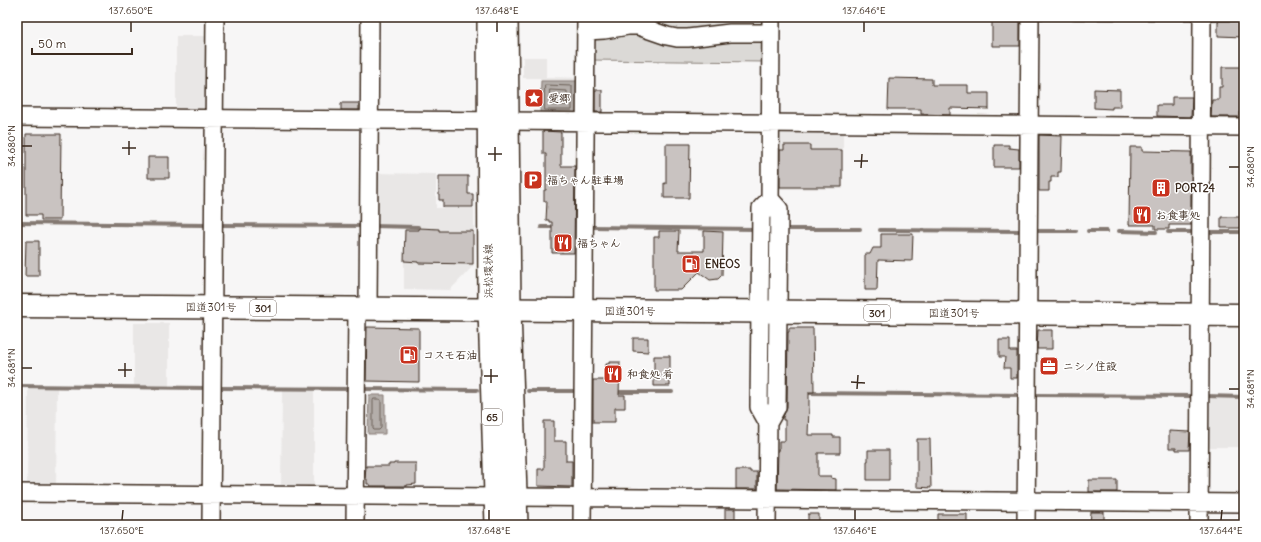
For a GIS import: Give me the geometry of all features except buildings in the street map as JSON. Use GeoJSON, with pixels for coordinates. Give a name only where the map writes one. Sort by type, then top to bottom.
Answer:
{"type":"FeatureCollection","features":[{"type":"Feature","properties":{"kind":"highway","name":"国道301号"},"geometry":{"type":"LineString","coordinates":[[17,306],[1244,315]]}},
{"type":"Feature","properties":{"kind":"main road","name":"浜松環状線"},"geometry":{"type":"LineString","coordinates":[[488,17],[499,121]]}},
{"type":"Feature","properties":{"kind":"main road","name":"浜松環状線"},"geometry":{"type":"LineString","coordinates":[[496,525],[495,497],[499,310],[499,121],[507,17]]}},
{"type":"Feature","properties":{"kind":"main road","name":"浜松環状線"},"geometry":{"type":"LineString","coordinates":[[499,310],[516,497],[517,525]]}},
{"type":"Feature","properties":{"kind":"street"},"geometry":{"type":"LineString","coordinates":[[211,525],[215,17]]}},
{"type":"Feature","properties":{"kind":"street"},"geometry":{"type":"LineString","coordinates":[[356,525],[369,119],[370,17]]}},
{"type":"Feature","properties":{"kind":"street"},"geometry":{"type":"LineString","coordinates":[[1026,525],[1030,17]]}},
{"type":"Feature","properties":{"kind":"street"},"geometry":{"type":"LineString","coordinates":[[1198,525],[1202,17]]}},
{"type":"Feature","properties":{"kind":"street"},"geometry":{"type":"LineString","coordinates":[[582,525],[586,24],[604,30],[633,26],[678,38],[736,33],[771,25],[770,199],[761,208],[769,312],[759,407],[768,424],[767,525]]}},
{"type":"Feature","properties":{"kind":"street"},"geometry":{"type":"LineString","coordinates":[[17,117],[1244,127]]}},
{"type":"Feature","properties":{"kind":"street"},"geometry":{"type":"LineString","coordinates":[[17,493],[495,497]]}},
{"type":"Feature","properties":{"kind":"street"},"geometry":{"type":"LineString","coordinates":[[516,497],[1244,502]]}},
{"type":"Feature","properties":{"kind":"shaded area"},"geometry":{"type":"Polygon","coordinates":[[[590,17],[765,17],[765,62],[590,60],[590,17]]]}},
{"type":"Feature","properties":{"kind":"shaded area"},"geometry":{"type":"Polygon","coordinates":[[[176,36],[209,36],[208,114],[176,114],[176,36]]]}},
{"type":"Feature","properties":{"kind":"shaded area"},"geometry":{"type":"Polygon","coordinates":[[[523,57],[546,57],[546,77],[582,78],[581,114],[540,117],[540,78],[523,78],[523,57]]]}},
{"type":"Feature","properties":{"kind":"shaded area"},"geometry":{"type":"Polygon","coordinates":[[[775,127],[843,127],[843,189],[775,189],[775,127]]]}},
{"type":"Feature","properties":{"kind":"shaded area"},"geometry":{"type":"Polygon","coordinates":[[[372,173],[436,174],[436,208],[474,208],[474,265],[450,290],[404,289],[404,228],[418,228],[418,226],[371,225],[372,173]]]}},
{"type":"Feature","properties":{"kind":"shaded area"},"geometry":{"type":"Polygon","coordinates":[[[134,323],[169,323],[169,386],[134,386],[134,323]]]}},
{"type":"Feature","properties":{"kind":"shaded area"},"geometry":{"type":"Polygon","coordinates":[[[28,388],[57,388],[56,490],[27,489],[28,388]]]}},
{"type":"Feature","properties":{"kind":"shaded area"},"geometry":{"type":"Polygon","coordinates":[[[282,390],[314,390],[314,492],[281,491],[282,390]]]}},
{"type":"Feature","properties":{"kind":"shaded area"},"geometry":{"type":"Polygon","coordinates":[[[1205,398],[1244,398],[1244,447],[1204,447],[1205,398]]]}},
{"type":"Feature","properties":{"kind":"water"},"geometry":{"type":"Polygon","coordinates":[[[541,81],[577,81],[577,115],[540,115],[541,81]]]}},
{"type":"Feature","properties":{"kind":"water"},"geometry":{"type":"Polygon","coordinates":[[[369,395],[385,395],[385,434],[368,434],[369,395]]]}},
{"type":"Feature","properties":{"kind":"waterway"},"geometry":{"type":"LineString","coordinates":[[902,17],[1025,18]]}},
{"type":"Feature","properties":{"kind":"waterway"},"geometry":{"type":"LineString","coordinates":[[1035,18],[1197,19]]}},
{"type":"Feature","properties":{"kind":"waterway"},"geometry":{"type":"LineString","coordinates":[[1208,19],[1244,20]]}},
{"type":"Feature","properties":{"kind":"waterway"},"geometry":{"type":"LineString","coordinates":[[17,223],[206,225]]}},
{"type":"Feature","properties":{"kind":"waterway"},"geometry":{"type":"LineString","coordinates":[[220,225],[364,226]]}},
{"type":"Feature","properties":{"kind":"waterway"},"geometry":{"type":"LineString","coordinates":[[372,226],[418,227]]}},
{"type":"Feature","properties":{"kind":"waterway"},"geometry":{"type":"LineString","coordinates":[[541,227],[557,227]]}},
{"type":"Feature","properties":{"kind":"waterway"},"geometry":{"type":"LineString","coordinates":[[590,227],[755,229]]}},
{"type":"Feature","properties":{"kind":"waterway"},"geometry":{"type":"LineString","coordinates":[[783,229],[860,229]]}},
{"type":"Feature","properties":{"kind":"waterway"},"geometry":{"type":"LineString","coordinates":[[880,230],[1025,231]]}},
{"type":"Feature","properties":{"kind":"waterway"},"geometry":{"type":"LineString","coordinates":[[1033,231],[1076,231]]}},
{"type":"Feature","properties":{"kind":"waterway"},"geometry":{"type":"LineString","coordinates":[[1088,231],[1107,231]]}},
{"type":"Feature","properties":{"kind":"waterway"},"geometry":{"type":"LineString","coordinates":[[1119,231],[1156,232]]}},
{"type":"Feature","properties":{"kind":"waterway"},"geometry":{"type":"LineString","coordinates":[[1168,232],[1195,232]]}},
{"type":"Feature","properties":{"kind":"waterway"},"geometry":{"type":"LineString","coordinates":[[1207,232],[1244,232]]}},
{"type":"Feature","properties":{"kind":"waterway"},"geometry":{"type":"LineString","coordinates":[[17,386],[206,388]]}},
{"type":"Feature","properties":{"kind":"waterway"},"geometry":{"type":"LineString","coordinates":[[218,388],[352,389]]}},
{"type":"Feature","properties":{"kind":"waterway"},"geometry":{"type":"LineString","coordinates":[[361,389],[477,390]]}},
{"type":"Feature","properties":{"kind":"waterway"},"geometry":{"type":"LineString","coordinates":[[528,391],[578,391]]}},
{"type":"Feature","properties":{"kind":"waterway"},"geometry":{"type":"LineString","coordinates":[[615,392],[672,392]]}},
{"type":"Feature","properties":{"kind":"waterway"},"geometry":{"type":"LineString","coordinates":[[805,393],[1023,395]]}},
{"type":"Feature","properties":{"kind":"waterway"},"geometry":{"type":"LineString","coordinates":[[1032,395],[1195,396]]}},
{"type":"Feature","properties":{"kind":"waterway"},"geometry":{"type":"LineString","coordinates":[[1205,396],[1244,397]]}},
{"type":"Feature","properties":{"kind":"tunnel"},"geometry":{"type":"LineString","coordinates":[[769,293],[769,331]]}},
{"type":"Feature","properties":{"kind":"place","name":"愛郷"},"geometry":{"type":"Point","coordinates":[534,98]}},
{"type":"Feature","properties":{"kind":"place","name":"福ちゃん駐車場"},"geometry":{"type":"Point","coordinates":[533,180]}},
{"type":"Feature","properties":{"kind":"place","name":"PORT24"},"geometry":{"type":"Point","coordinates":[1161,188]}},
{"type":"Feature","properties":{"kind":"place","name":"お食事処"},"geometry":{"type":"Point","coordinates":[1142,215]}},
{"type":"Feature","properties":{"kind":"place","name":"福ちゃん"},"geometry":{"type":"Point","coordinates":[563,243]}},
{"type":"Feature","properties":{"kind":"place","name":"ENEOS"},"geometry":{"type":"Point","coordinates":[691,264]}},
{"type":"Feature","properties":{"kind":"place","name":"コスモ石油"},"geometry":{"type":"Point","coordinates":[409,355]}},
{"type":"Feature","properties":{"kind":"place","name":"ニシノ住設"},"geometry":{"type":"Point","coordinates":[1049,366]}},
{"type":"Feature","properties":{"kind":"place","name":"和食処 肴"},"geometry":{"type":"Point","coordinates":[613,374]}}]}
